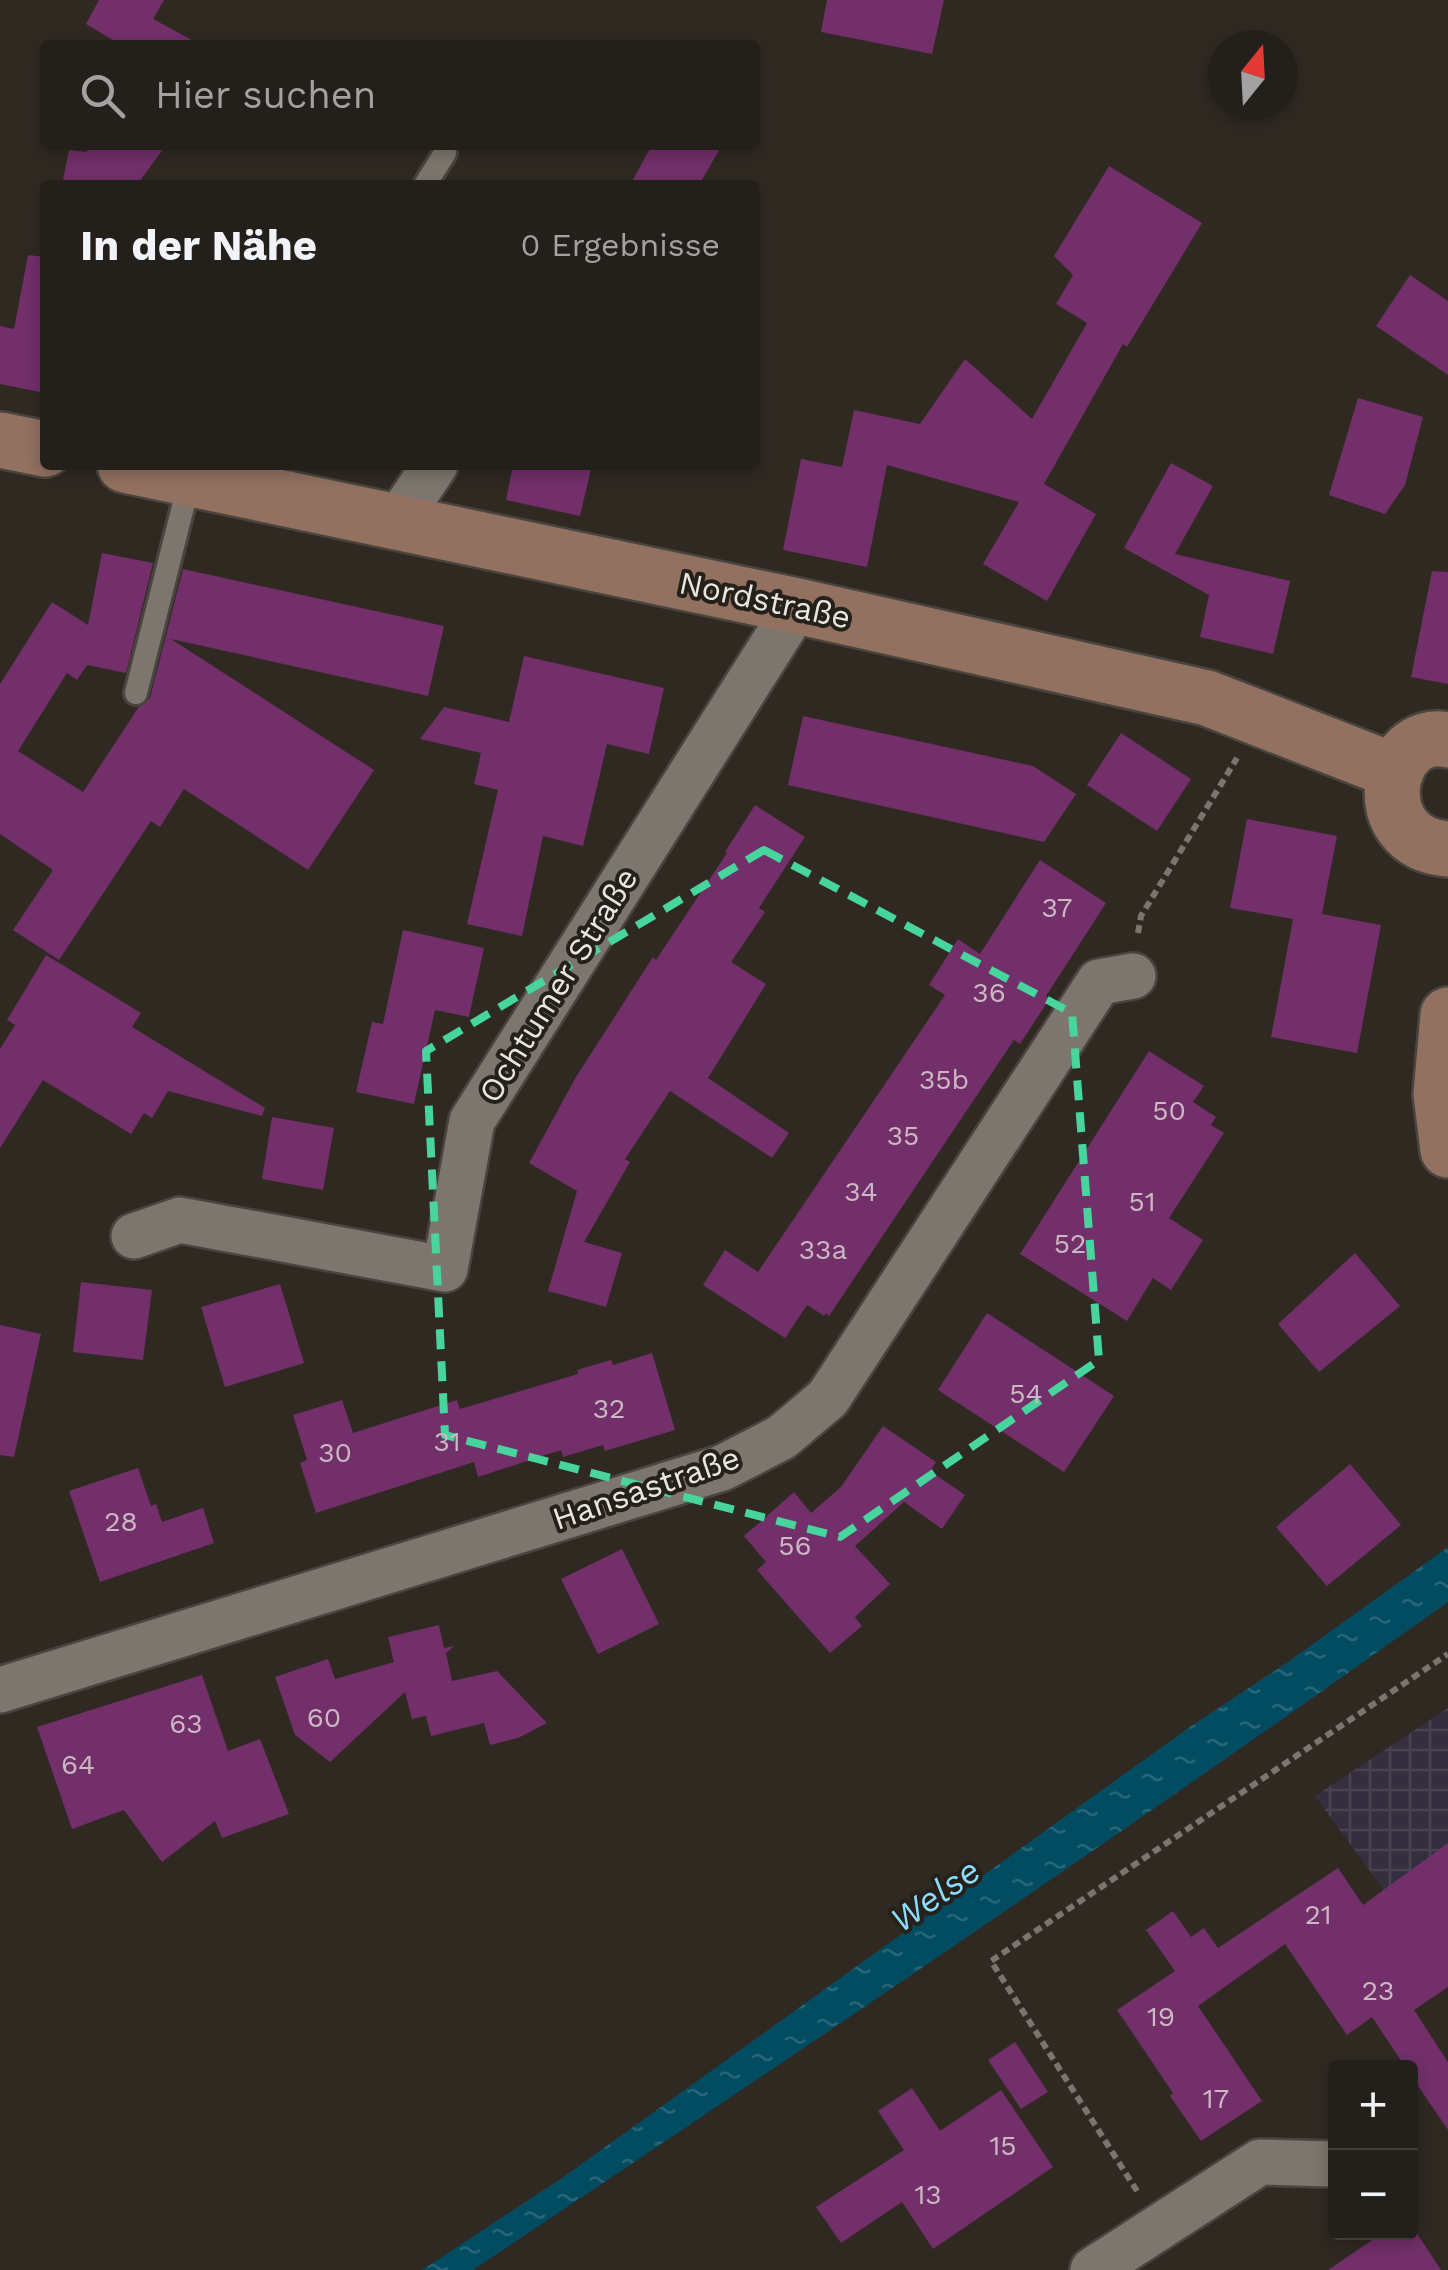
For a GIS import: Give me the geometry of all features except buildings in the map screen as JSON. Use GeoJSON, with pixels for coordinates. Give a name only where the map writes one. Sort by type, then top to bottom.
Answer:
{"type":"FeatureCollection","features":[{"type":"Feature","properties":{"kind":"street"},"geometry":{"type":"LineString","coordinates":[[0,440],[40,448]]}},
{"type":"Feature","properties":{"kind":"street","name":"Nordstraße"},"geometry":{"type":"LineString","coordinates":[[166,470],[223,477],[396,523],[797,606],[1207,698],[1394,771]]}},
{"type":"Feature","properties":{"kind":"street"},"geometry":{"type":"LineString","coordinates":[[396,523],[433,470]]}},
{"type":"Feature","properties":{"kind":"street","name":"Ochtumer Straße"},"geometry":{"type":"LineString","coordinates":[[134,1236],[180,1220],[445,1269],[472,1121],[797,606]]}},
{"type":"Feature","properties":{"kind":"street"},"geometry":{"type":"LineString","coordinates":[[1448,740],[1438,738],[1412,748],[1394,771],[1392,812],[1408,835],[1434,848],[1448,849]]}},
{"type":"Feature","properties":{"kind":"street","name":"Hansastraße"},"geometry":{"type":"LineString","coordinates":[[0,1690],[722,1468],[782,1437],[828,1398],[1099,982],[1132,976]]}},
{"type":"Feature","properties":{"kind":"street"},"geometry":{"type":"LineString","coordinates":[[1448,1015],[1441,1094],[1448,1150]]}},
{"type":"Feature","properties":{"kind":"street"},"geometry":{"type":"LineString","coordinates":[[1092,2270],[1260,2162],[1328,2164]]}},
{"type":"Feature","properties":{"kind":"lane"},"geometry":{"type":"LineString","coordinates":[[428,180],[445,152]]}},
{"type":"Feature","properties":{"kind":"lane"},"geometry":{"type":"LineString","coordinates":[[136,693],[223,477]]}},
{"type":"Feature","properties":{"kind":"path"},"geometry":{"type":"LineString","coordinates":[[1132,976],[1140,916],[1242,750]]}},
{"type":"Feature","properties":{"kind":"path"},"geometry":{"type":"LineString","coordinates":[[1160,2227],[990,1961],[1448,1654]]}},
{"type":"Feature","properties":{"kind":"highlighted area"},"geometry":{"type":"Polygon","coordinates":[[[764,850],[1072,1013],[1099,1360],[840,1537],[445,1435],[426,1051],[764,850]]]}},
{"type":"Feature","properties":{"kind":"shaded area"},"geometry":{"type":"Polygon","coordinates":[[[1448,1708],[1448,1978],[1315,1796],[1448,1708]]]}},
{"type":"Feature","properties":{"kind":"water"},"geometry":{"type":"Polygon","coordinates":[[[1448,1547],[1448,1602],[963,1940],[473,2270],[422,2270],[562,2178],[1187,1729],[1448,1547]]]}},
{"type":"Feature","properties":{"kind":"water label","name":"Welse"},"geometry":{"type":"Point","coordinates":[935,1895]}}]}
